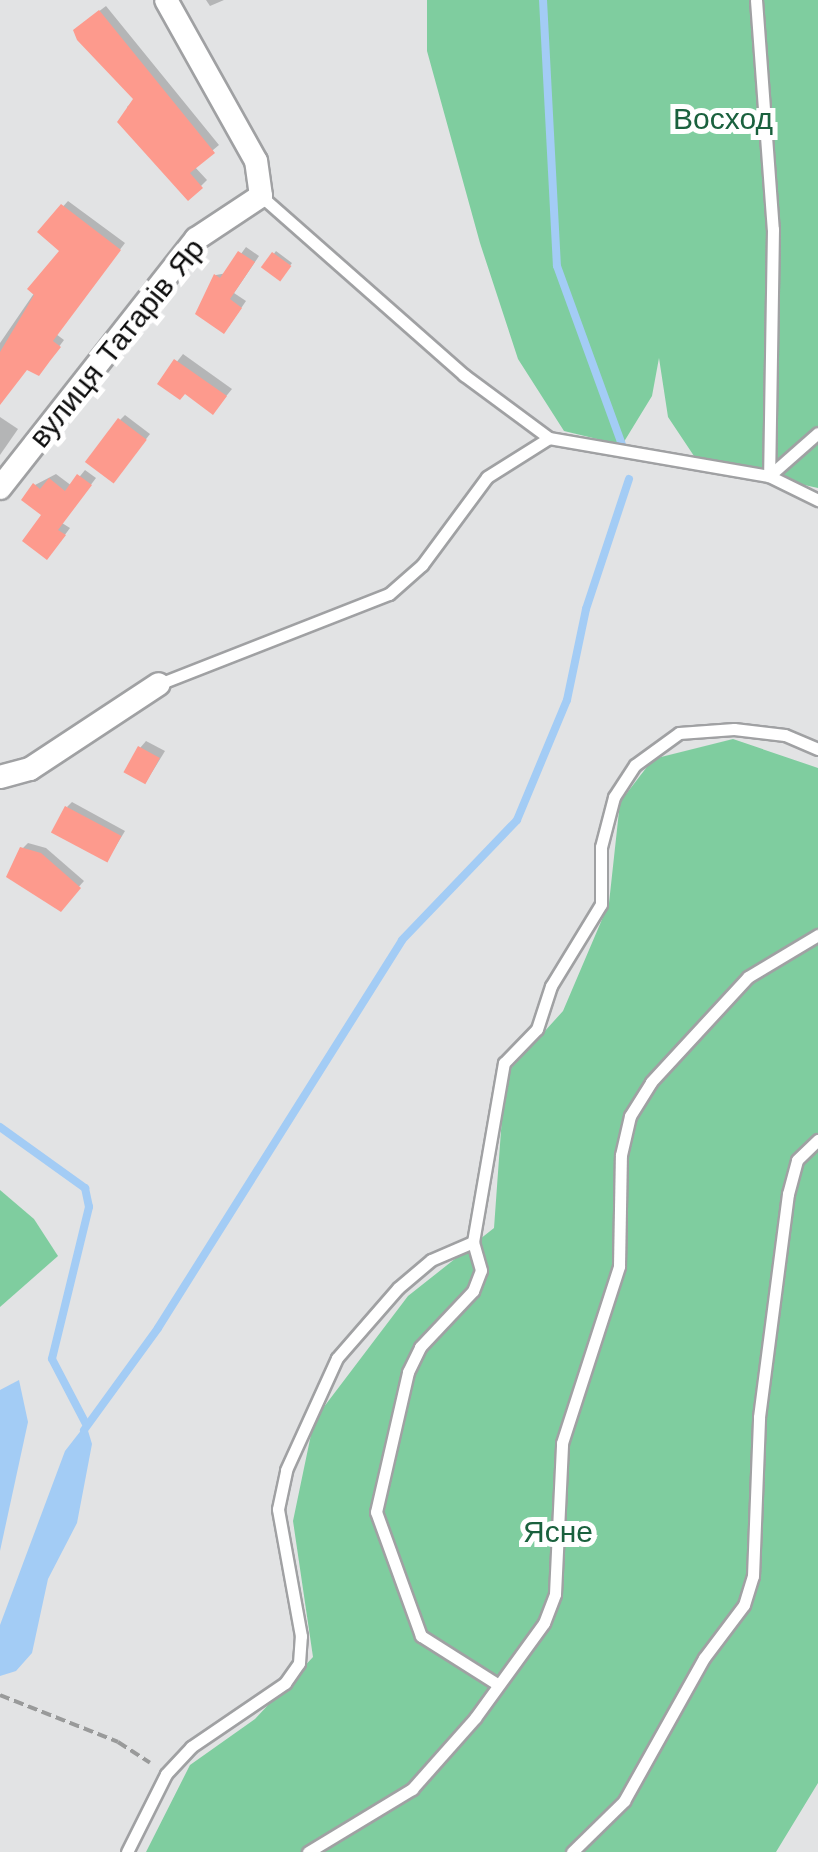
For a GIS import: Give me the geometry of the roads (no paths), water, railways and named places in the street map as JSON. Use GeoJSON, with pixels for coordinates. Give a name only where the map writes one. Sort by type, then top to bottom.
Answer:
{"type":"FeatureCollection","features":[{"type":"Feature","properties":{"kind":"street"},"geometry":{"type":"LineString","coordinates":[[166,0],[256,161],[261,196]]}},
{"type":"Feature","properties":{"kind":"street","name":"вулиця Татарів Яр"},"geometry":{"type":"LineString","coordinates":[[0,488],[196,239],[261,196]]}},
{"type":"Feature","properties":{"kind":"street"},"geometry":{"type":"LineString","coordinates":[[0,777],[30,769],[159,684]]}},
{"type":"Feature","properties":{"kind":"lane"},"geometry":{"type":"LineString","coordinates":[[756,0],[773,229],[768,476]]}},
{"type":"Feature","properties":{"kind":"lane"},"geometry":{"type":"LineString","coordinates":[[261,196],[301,236],[373,288],[464,376],[549,438],[768,476],[818,500]]}},
{"type":"Feature","properties":{"kind":"lane"},"geometry":{"type":"LineString","coordinates":[[768,476],[818,434]]}},
{"type":"Feature","properties":{"kind":"lane"},"geometry":{"type":"LineString","coordinates":[[159,684],[389,594],[422,566],[487,477],[549,438]]}},
{"type":"Feature","properties":{"kind":"lane"},"geometry":{"type":"LineString","coordinates":[[498,1684],[421,1636],[376,1512],[408,1372],[420,1347],[474,1291],[480,1270],[472,1242],[504,1063],[537,1029],[552,986],[601,904],[601,846],[614,797],[635,765],[679,733],[734,729],[785,735],[818,749]]}},
{"type":"Feature","properties":{"kind":"lane"},"geometry":{"type":"LineString","coordinates":[[308,1852],[412,1789],[544,1623],[555,1594],[562,1443],[619,1266],[621,1156],[630,1116],[652,1082],[748,977],[818,935]]}},
{"type":"Feature","properties":{"kind":"lane"},"geometry":{"type":"LineString","coordinates":[[572,1852],[624,1801],[704,1658],[744,1605],[753,1576],[760,1417],[788,1194],[796,1160],[818,1140]]}},
{"type":"Feature","properties":{"kind":"lane"},"geometry":{"type":"LineString","coordinates":[[127,1852],[166,1774],[191,1747],[284,1683],[299,1663],[301,1636],[278,1509],[286,1470],[337,1358],[398,1288],[431,1260],[472,1242]]}},
{"type":"Feature","properties":{"kind":"water"},"geometry":{"type":"Polygon","coordinates":[[[19,1380],[28,1422],[0,1551],[0,1390],[19,1380]]]}},
{"type":"Feature","properties":{"kind":"water"},"geometry":{"type":"Polygon","coordinates":[[[86,1424],[92,1444],[77,1523],[48,1579],[32,1653],[16,1671],[0,1676],[0,1625],[65,1451],[86,1424]]]}},
{"type":"Feature","properties":{"kind":"waterway"},"geometry":{"type":"LineString","coordinates":[[543,0],[557,266],[622,445]]}},
{"type":"Feature","properties":{"kind":"waterway"},"geometry":{"type":"LineString","coordinates":[[84,1430],[158,1328],[402,940],[517,820],[567,700],[586,609],[629,479]]}},
{"type":"Feature","properties":{"kind":"waterway"},"geometry":{"type":"LineString","coordinates":[[0,1127],[85,1188],[89,1207],[52,1359],[86,1424]]}},
{"type":"Feature","properties":{"kind":"park label","name":"Восход"},"geometry":{"type":"Point","coordinates":[723,119]}},
{"type":"Feature","properties":{"kind":"park label","name":"Ясне"},"geometry":{"type":"Point","coordinates":[558,1532]}}]}
